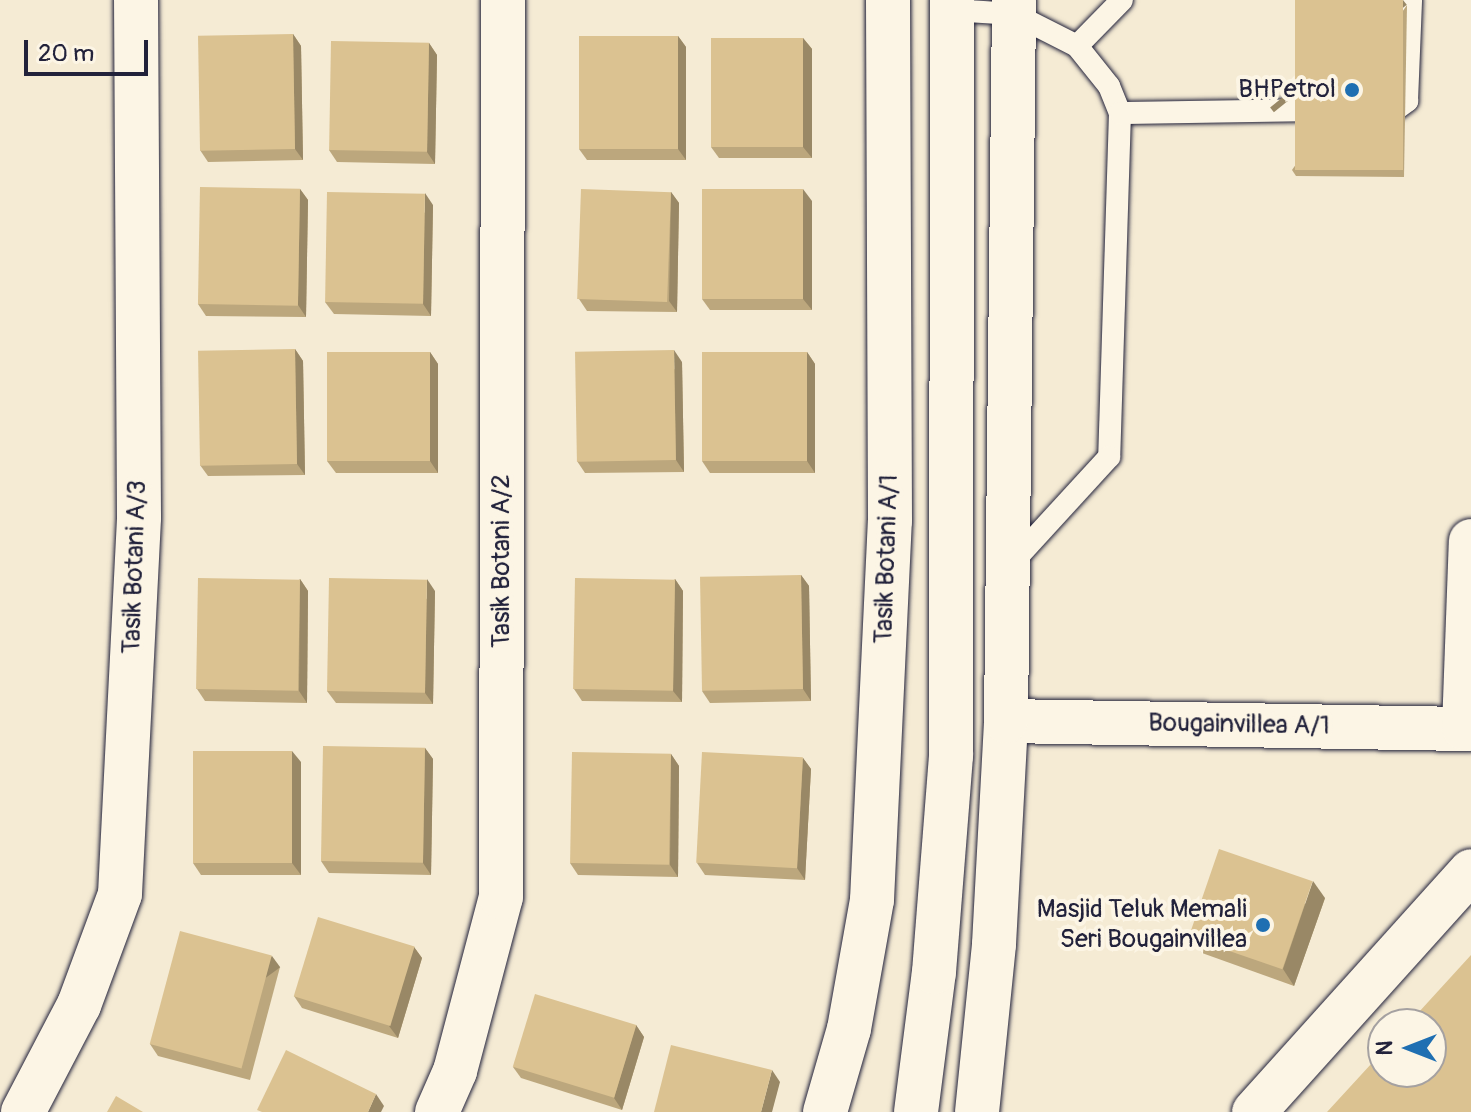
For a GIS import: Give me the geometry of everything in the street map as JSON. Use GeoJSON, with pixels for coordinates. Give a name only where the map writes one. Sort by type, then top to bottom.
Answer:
{"type":"FeatureCollection","features":[{"type":"Feature","properties":{"kind":"street","name":"Tasik Botani A/3"},"geometry":{"type":"LineString","coordinates":[[23,1112],[79,1005],[120,894],[139,517],[136,0]]}},
{"type":"Feature","properties":{"kind":"street","name":"Tasik Botani A/2"},"geometry":{"type":"LineString","coordinates":[[437,1112],[455,1071],[501,897],[503,0]]}},
{"type":"Feature","properties":{"kind":"street","name":"Tasik Botani A/1"},"geometry":{"type":"LineString","coordinates":[[825,1112],[849,1029],[872,900],[890,521],[888,0]]}},
{"type":"Feature","properties":{"kind":"street"},"geometry":{"type":"LineString","coordinates":[[916,1112],[934,972],[951,756],[952,5]]}},
{"type":"Feature","properties":{"kind":"street"},"geometry":{"type":"LineString","coordinates":[[977,1112],[994,944],[1006,721],[1014,7]]}},
{"type":"Feature","properties":{"kind":"street"},"geometry":{"type":"LineString","coordinates":[[1467,729],[1471,541]]}},
{"type":"Feature","properties":{"kind":"street"},"geometry":{"type":"LineString","coordinates":[[952,681],[1006,721]]}},
{"type":"Feature","properties":{"kind":"street"},"geometry":{"type":"LineString","coordinates":[[951,756],[1006,721]]}},
{"type":"Feature","properties":{"kind":"street","name":"Bougainvillea A/1"},"geometry":{"type":"LineString","coordinates":[[1006,721],[1467,729]]}},
{"type":"Feature","properties":{"kind":"street"},"geometry":{"type":"LineString","coordinates":[[1254,1112],[1471,871]]}},
{"type":"Feature","properties":{"kind":"lane"},"geometry":{"type":"LineString","coordinates":[[1077,46],[1122,0]]}},
{"type":"Feature","properties":{"kind":"lane"},"geometry":{"type":"LineString","coordinates":[[1120,113],[1396,109],[1407,101],[1411,0]]}},
{"type":"Feature","properties":{"kind":"lane"},"geometry":{"type":"LineString","coordinates":[[952,5],[1014,7],[1077,46],[1109,86],[1120,113],[1109,457],[1007,568]]}},
{"type":"Feature","properties":{"kind":"building","name":"BHPetrol"},"geometry":{"type":"Polygon","coordinates":[[[1295,0],[1403,0],[1403,170],[1295,170],[1295,0]]]}},
{"type":"Feature","properties":{"kind":"building"},"geometry":{"type":"Polygon","coordinates":[[[293,34],[295,149],[200,151],[198,36],[293,34]]]}},
{"type":"Feature","properties":{"kind":"building"},"geometry":{"type":"Polygon","coordinates":[[[579,36],[678,36],[678,149],[579,149],[579,36]]]}},
{"type":"Feature","properties":{"kind":"building"},"geometry":{"type":"Polygon","coordinates":[[[711,38],[803,38],[803,147],[711,147],[711,38]]]}},
{"type":"Feature","properties":{"kind":"building"},"geometry":{"type":"Polygon","coordinates":[[[331,41],[429,43],[427,152],[329,150],[331,41]]]}},
{"type":"Feature","properties":{"kind":"building"},"geometry":{"type":"Polygon","coordinates":[[[200,187],[300,189],[298,306],[198,304],[200,187]]]}},
{"type":"Feature","properties":{"kind":"building"},"geometry":{"type":"Polygon","coordinates":[[[581,189],[671,192],[667,302],[577,299],[581,189]]]}},
{"type":"Feature","properties":{"kind":"building"},"geometry":{"type":"Polygon","coordinates":[[[702,189],[803,189],[803,299],[702,299],[702,189]]]}},
{"type":"Feature","properties":{"kind":"building"},"geometry":{"type":"Polygon","coordinates":[[[327,192],[425,194],[423,304],[325,302],[327,192]]]}},
{"type":"Feature","properties":{"kind":"building"},"geometry":{"type":"Polygon","coordinates":[[[295,349],[297,464],[200,466],[198,351],[295,349]]]}},
{"type":"Feature","properties":{"kind":"building"},"geometry":{"type":"Polygon","coordinates":[[[674,350],[676,460],[577,462],[575,352],[674,350]]]}},
{"type":"Feature","properties":{"kind":"building"},"geometry":{"type":"Polygon","coordinates":[[[327,352],[430,352],[430,461],[327,461],[327,352]]]}},
{"type":"Feature","properties":{"kind":"building"},"geometry":{"type":"Polygon","coordinates":[[[702,352],[807,352],[807,461],[702,461],[702,352]]]}},
{"type":"Feature","properties":{"kind":"building"},"geometry":{"type":"Polygon","coordinates":[[[801,575],[803,689],[702,691],[700,577],[801,575]]]}},
{"type":"Feature","properties":{"kind":"building"},"geometry":{"type":"Polygon","coordinates":[[[198,578],[300,580],[298,691],[196,689],[198,578]]]}},
{"type":"Feature","properties":{"kind":"building"},"geometry":{"type":"Polygon","coordinates":[[[329,578],[427,580],[425,693],[327,691],[329,578]]]}},
{"type":"Feature","properties":{"kind":"building"},"geometry":{"type":"Polygon","coordinates":[[[575,578],[675,580],[673,691],[573,689],[575,578]]]}},
{"type":"Feature","properties":{"kind":"building"},"geometry":{"type":"Polygon","coordinates":[[[323,746],[425,748],[423,863],[321,861],[323,746]]]}},
{"type":"Feature","properties":{"kind":"building"},"geometry":{"type":"Polygon","coordinates":[[[193,751],[292,751],[292,863],[193,863],[193,751]]]}},
{"type":"Feature","properties":{"kind":"building"},"geometry":{"type":"Polygon","coordinates":[[[572,752],[671,754],[669,865],[570,863],[572,752]]]}},
{"type":"Feature","properties":{"kind":"building"},"geometry":{"type":"Polygon","coordinates":[[[702,752],[803,757],[797,868],[696,863],[702,752]]]}},
{"type":"Feature","properties":{"kind":"building","name":"Masjid Teluk Memali Seri Bougainvillea"},"geometry":{"type":"Polygon","coordinates":[[[1219,849],[1313,881],[1282,969],[1189,937],[1219,849]]]}},
{"type":"Feature","properties":{"kind":"building"},"geometry":{"type":"Polygon","coordinates":[[[318,917],[415,947],[390,1026],[294,996],[318,917]]]}},
{"type":"Feature","properties":{"kind":"building"},"geometry":{"type":"Polygon","coordinates":[[[180,931],[272,956],[241,1069],[150,1044],[180,931]]]}},
{"type":"Feature","properties":{"kind":"building"},"geometry":{"type":"Polygon","coordinates":[[[1471,955],[1471,1112],[1327,1112],[1367,1068],[1367,1088],[1447,1088],[1447,1008],[1423,1008],[1471,955]]]}},
{"type":"Feature","properties":{"kind":"building"},"geometry":{"type":"Polygon","coordinates":[[[535,994],[636,1025],[614,1098],[513,1067],[535,994]]]}},
{"type":"Feature","properties":{"kind":"building"},"geometry":{"type":"Polygon","coordinates":[[[671,1045],[772,1070],[761,1112],[654,1112],[671,1045]]]}},
{"type":"Feature","properties":{"kind":"building"},"geometry":{"type":"Polygon","coordinates":[[[286,1050],[376,1094],[368,1112],[257,1110],[286,1050]]]}},
{"type":"Feature","properties":{"kind":"building"},"geometry":{"type":"Polygon","coordinates":[[[116,1096],[143,1112],[107,1112],[116,1096]]]}},
{"type":"Feature","properties":{"kind":"place","name":"BHPetrol"},"geometry":{"type":"Point","coordinates":[1352,90]}},
{"type":"Feature","properties":{"kind":"place","name":"Masjid Teluk Memali Seri Bougainvillea"},"geometry":{"type":"Point","coordinates":[1263,925]}}]}
